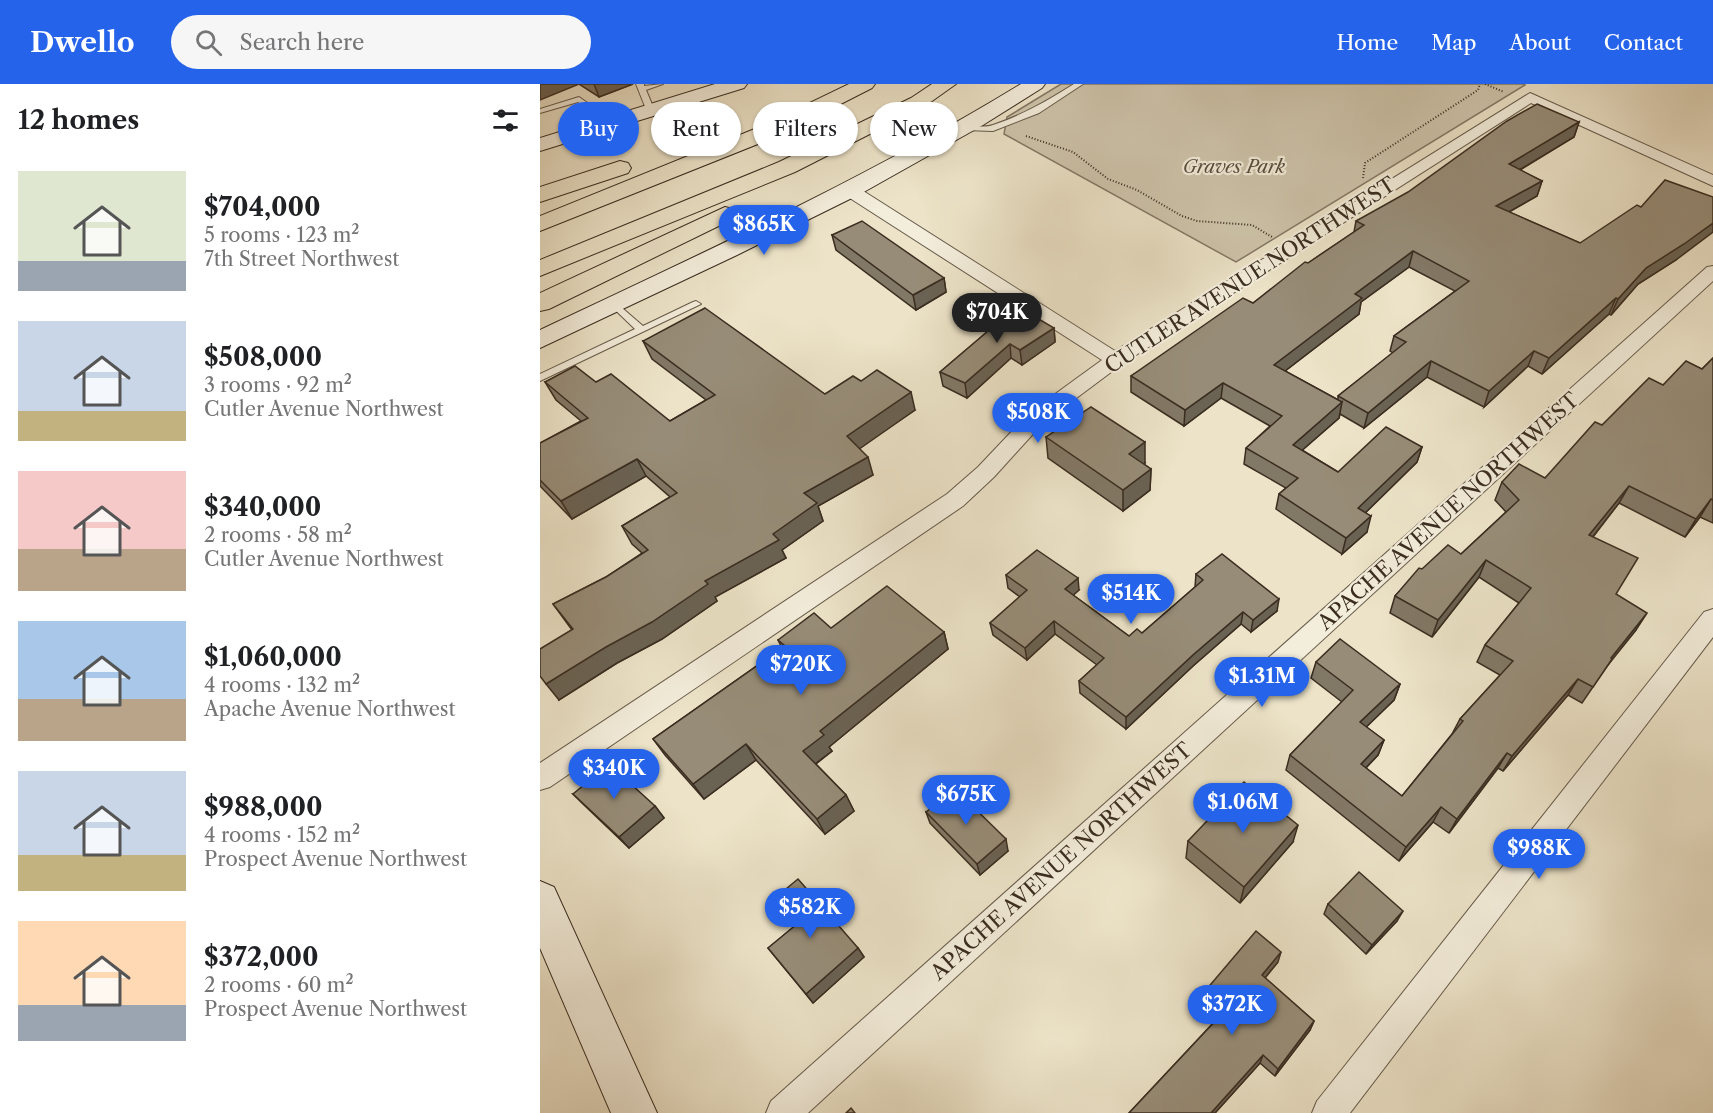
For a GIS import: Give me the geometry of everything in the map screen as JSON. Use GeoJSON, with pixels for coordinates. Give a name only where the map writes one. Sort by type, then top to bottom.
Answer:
{"type":"FeatureCollection","features":[{"type":"Feature","properties":{"kind":"highway"},"geometry":{"type":"LineString","coordinates":[[540,195],[853,84]]}},
{"type":"Feature","properties":{"kind":"highway"},"geometry":{"type":"LineString","coordinates":[[540,224],[770,131],[865,84]]}},
{"type":"Feature","properties":{"kind":"highway"},"geometry":{"type":"LineString","coordinates":[[918,102],[946,84]]}},
{"type":"Feature","properties":{"kind":"highway"},"geometry":{"type":"LineString","coordinates":[[540,269],[787,167],[870,126]]}},
{"type":"Feature","properties":{"kind":"highway"},"geometry":{"type":"LineString","coordinates":[[540,303],[765,195],[870,131]]}},
{"type":"Feature","properties":{"kind":"main road"},"geometry":{"type":"LineString","coordinates":[[639,112],[738,84]]}},
{"type":"Feature","properties":{"kind":"main road"},"geometry":{"type":"LineString","coordinates":[[540,340],[851,190],[964,128],[1035,84]]}},
{"type":"Feature","properties":{"kind":"main road"},"geometry":{"type":"LineString","coordinates":[[540,145],[558,139]]}},
{"type":"Feature","properties":{"kind":"main road"},"geometry":{"type":"LineString","coordinates":[[540,901],[634,1113]]}},
{"type":"Feature","properties":{"kind":"street","name":"CUTLER AVENUE NORTHWEST"},"geometry":{"type":"LineString","coordinates":[[540,778],[955,500],[986,472],[1036,418],[1285,239],[1530,98],[1713,181]]}},
{"type":"Feature","properties":{"kind":"street"},"geometry":{"type":"LineString","coordinates":[[851,190],[1115,360]]}},
{"type":"Feature","properties":{"kind":"street","name":"APACHE AVENUE NORTHWEST"},"geometry":{"type":"LineString","coordinates":[[783,1113],[1713,271]]}},
{"type":"Feature","properties":{"kind":"street"},"geometry":{"type":"LineString","coordinates":[[1329,1113],[1713,619]]}},
{"type":"Feature","properties":{"kind":"lane"},"geometry":{"type":"LineString","coordinates":[[650,109],[641,86],[658,84]]}},
{"type":"Feature","properties":{"kind":"lane"},"geometry":{"type":"LineString","coordinates":[[964,128],[990,129],[1036,111],[1079,84]]}},
{"type":"Feature","properties":{"kind":"lane"},"geometry":{"type":"LineString","coordinates":[[569,102],[579,99],[583,102]]}},
{"type":"Feature","properties":{"kind":"lane"},"geometry":{"type":"LineString","coordinates":[[540,111],[558,105]]}},
{"type":"Feature","properties":{"kind":"lane"},"geometry":{"type":"LineString","coordinates":[[614,304],[642,329]]}},
{"type":"Feature","properties":{"kind":"lane"},"geometry":{"type":"LineString","coordinates":[[540,378],[696,304]]}},
{"type":"Feature","properties":{"kind":"path"},"geometry":{"type":"LineString","coordinates":[[1355,183],[1363,178],[1365,163],[1478,90],[1480,84]]}},
{"type":"Feature","properties":{"kind":"path"},"geometry":{"type":"LineString","coordinates":[[1023,131],[1024,135],[1073,152],[1108,179],[1137,190],[1182,216],[1197,221],[1252,225],[1270,236],[1285,239]]}},
{"type":"Feature","properties":{"kind":"path"},"geometry":{"type":"LineString","coordinates":[[1270,236],[1285,239]]}},
{"type":"Feature","properties":{"kind":"green space","name":"Graves Park"},"geometry":{"type":"Polygon","coordinates":[[[1061,84],[1525,85],[1236,262],[1004,134],[1007,117],[1061,84]]]}},
{"type":"Feature","properties":{"kind":"building"},"geometry":{"type":"Polygon","coordinates":[[[1537,104],[1579,122],[1509,164],[1542,181],[1496,206],[1580,243],[1637,205],[1641,207],[1665,180],[1713,197],[1713,223],[1646,268],[1618,299],[1616,298],[1549,358],[1534,351],[1489,391],[1431,361],[1368,413],[1338,396],[1406,342],[1394,336],[1469,281],[1413,251],[1355,294],[1362,298],[1274,365],[1342,402],[1293,445],[1338,472],[1386,427],[1422,447],[1358,508],[1371,516],[1346,538],[1279,494],[1298,478],[1246,448],[1282,416],[1223,383],[1185,410],[1131,376],[1243,298],[1253,303],[1305,262],[1308,263],[1364,225],[1356,221],[1408,192],[1507,121],[1537,104]]]}},
{"type":"Feature","properties":{"kind":"building"},"geometry":{"type":"Polygon","coordinates":[[[862,221],[944,278],[913,295],[832,235],[862,221]]]}},
{"type":"Feature","properties":{"kind":"building"},"geometry":{"type":"Polygon","coordinates":[[[705,308],[825,394],[853,376],[861,381],[877,370],[911,392],[847,436],[868,457],[804,493],[817,503],[773,534],[779,540],[705,581],[708,584],[652,622],[546,684],[540,676],[540,649],[573,629],[553,604],[606,577],[648,550],[622,526],[677,493],[637,459],[561,501],[540,480],[540,443],[588,418],[545,382],[575,366],[596,382],[611,374],[670,421],[715,395],[643,341],[705,308]]]}},
{"type":"Feature","properties":{"kind":"building"},"geometry":{"type":"Polygon","coordinates":[[[1020,308],[1054,328],[1020,350],[1010,344],[965,383],[940,372],[1001,320],[1020,308]]]}},
{"type":"Feature","properties":{"kind":"building"},"geometry":{"type":"Polygon","coordinates":[[[1713,358],[1713,500],[1711,499],[1696,519],[1629,486],[1589,535],[1638,558],[1616,594],[1647,613],[1611,658],[1593,687],[1578,679],[1512,756],[1507,753],[1457,819],[1441,807],[1406,847],[1290,755],[1353,690],[1316,662],[1340,639],[1400,684],[1360,722],[1384,740],[1361,764],[1402,796],[1463,721],[1460,719],[1513,661],[1485,645],[1531,588],[1486,560],[1438,620],[1395,596],[1419,568],[1422,569],[1448,545],[1461,554],[1519,500],[1502,482],[1519,464],[1545,478],[1595,422],[1602,425],[1649,378],[1663,385],[1686,361],[1702,369],[1713,358]]]}},
{"type":"Feature","properties":{"kind":"building"},"geometry":{"type":"Polygon","coordinates":[[[1091,407],[1145,442],[1129,454],[1151,469],[1123,490],[1046,437],[1091,407]]]}},
{"type":"Feature","properties":{"kind":"building"},"geometry":{"type":"Polygon","coordinates":[[[1037,550],[1078,578],[1065,589],[1129,636],[1137,629],[1142,633],[1203,580],[1196,574],[1222,554],[1279,599],[1253,620],[1243,612],[1126,717],[1079,681],[1104,658],[1054,621],[1025,648],[990,623],[1027,590],[1006,575],[1037,550]]]}},
{"type":"Feature","properties":{"kind":"building"},"geometry":{"type":"Polygon","coordinates":[[[887,586],[944,632],[820,731],[824,735],[803,751],[846,795],[817,819],[746,744],[693,784],[653,739],[785,646],[778,640],[814,613],[831,628],[887,586]]]}},
{"type":"Feature","properties":{"kind":"building"},"geometry":{"type":"Polygon","coordinates":[[[609,764],[655,806],[619,837],[573,794],[609,764]]]}},
{"type":"Feature","properties":{"kind":"building"},"geometry":{"type":"Polygon","coordinates":[[[1244,782],[1298,825],[1244,887],[1188,841],[1244,782]]]}},
{"type":"Feature","properties":{"kind":"building"},"geometry":{"type":"Polygon","coordinates":[[[955,789],[1006,839],[977,864],[926,812],[955,789]]]}},
{"type":"Feature","properties":{"kind":"building"},"geometry":{"type":"Polygon","coordinates":[[[1359,872],[1403,911],[1372,945],[1328,904],[1359,872]]]}},
{"type":"Feature","properties":{"kind":"building"},"geometry":{"type":"Polygon","coordinates":[[[798,879],[858,948],[806,994],[768,948],[797,924],[775,898],[798,879]]]}},
{"type":"Feature","properties":{"kind":"building"},"geometry":{"type":"Polygon","coordinates":[[[1256,931],[1281,952],[1262,975],[1314,1021],[1278,1069],[1263,1055],[1211,1113],[1129,1113],[1220,1016],[1200,997],[1256,931]]]}}]}
